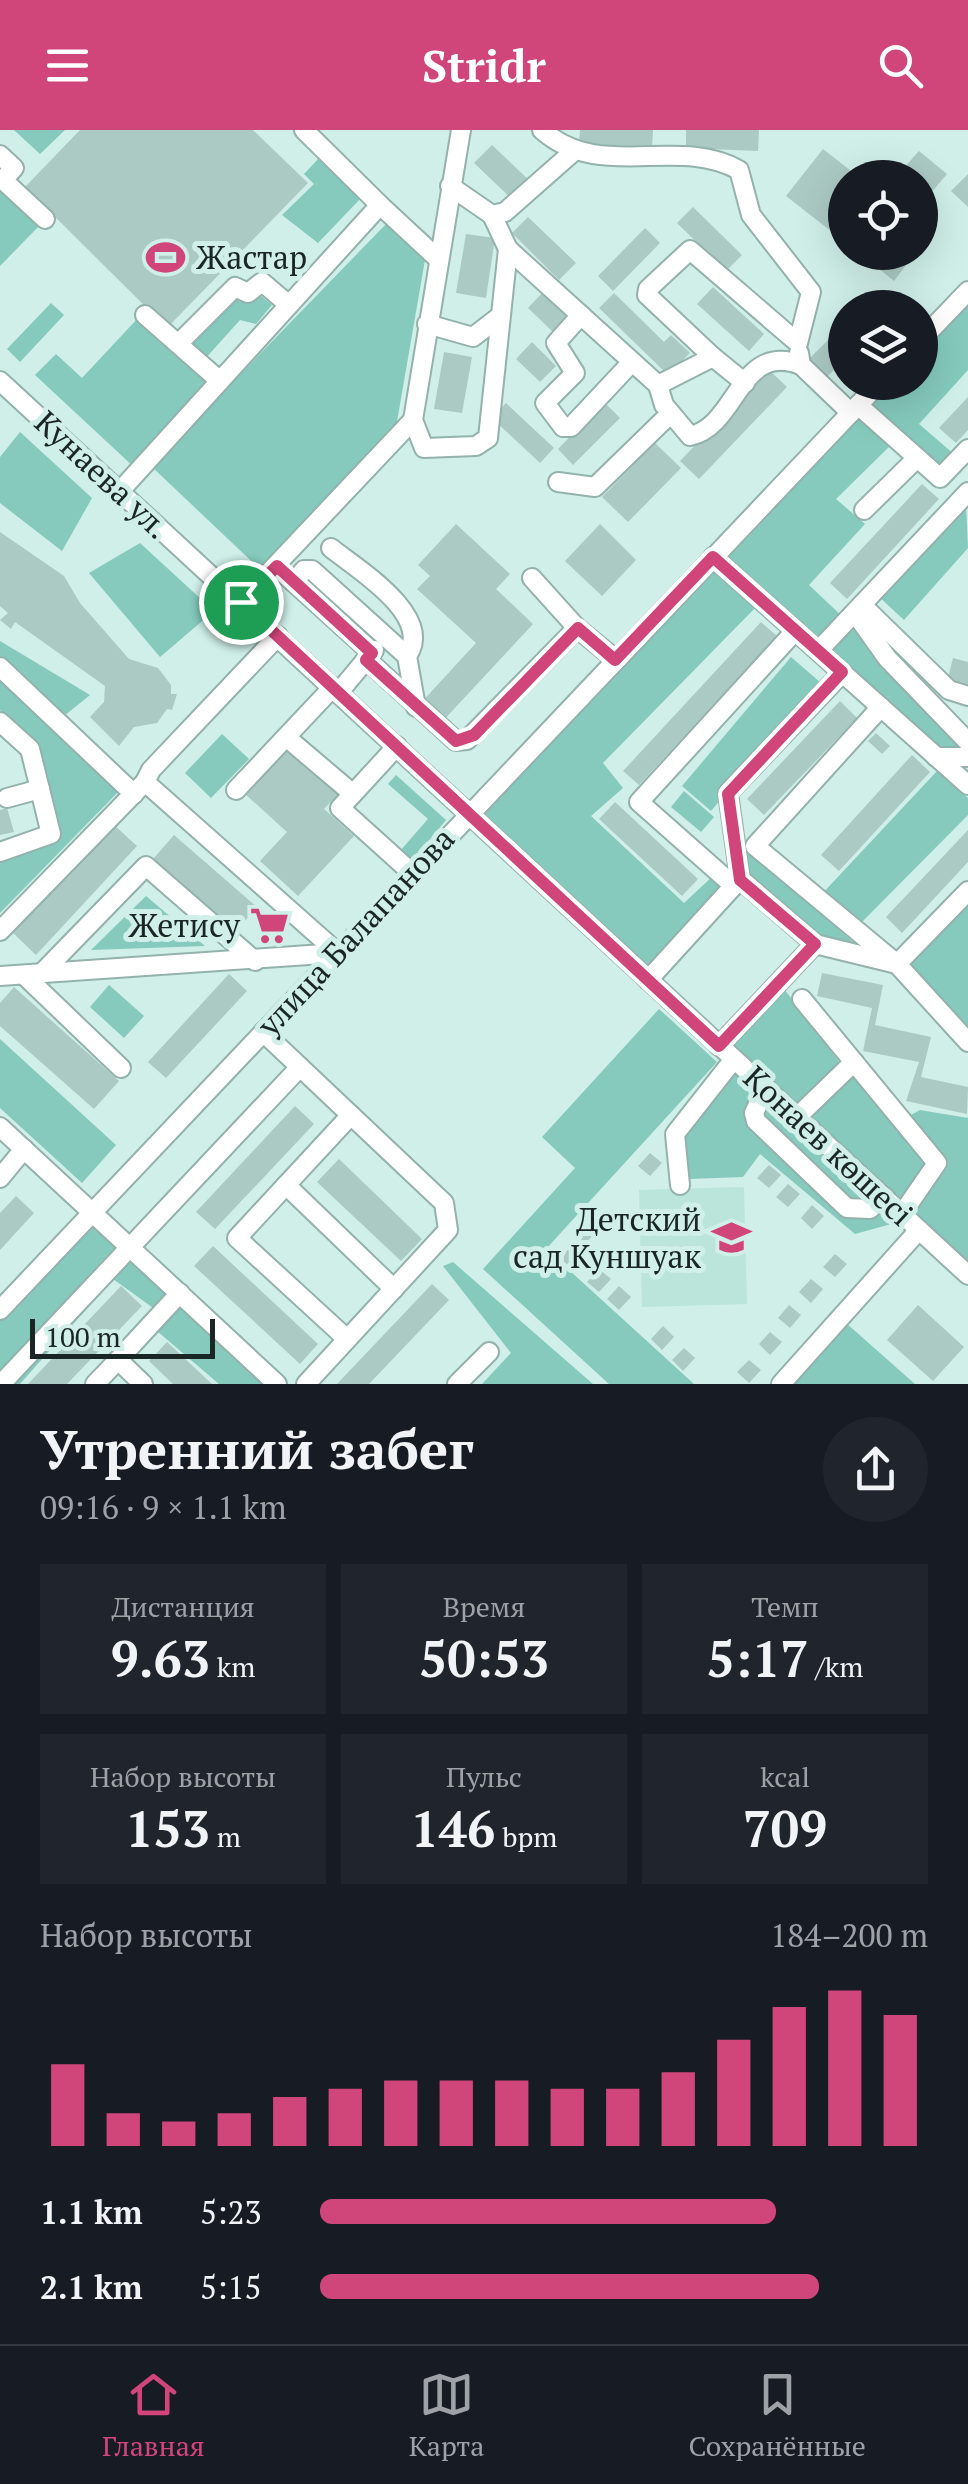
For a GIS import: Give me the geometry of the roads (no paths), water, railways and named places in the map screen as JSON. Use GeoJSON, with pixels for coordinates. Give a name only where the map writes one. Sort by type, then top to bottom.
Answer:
{"type":"FeatureCollection","features":[{"type":"Feature","properties":{"kind":"street"},"geometry":{"type":"LineString","coordinates":[[304,130],[437,258]]}},
{"type":"Feature","properties":{"kind":"street"},"geometry":{"type":"LineString","coordinates":[[542,130],[573,152],[587,156],[724,162],[739,170],[751,215],[811,292],[798,343],[801,365]]}},
{"type":"Feature","properties":{"kind":"street"},"geometry":{"type":"LineString","coordinates":[[465,132],[450,186],[413,420],[424,448],[484,444],[488,438],[508,248]]}},
{"type":"Feature","properties":{"kind":"street"},"geometry":{"type":"LineString","coordinates":[[492,215],[505,212],[520,201],[573,152]]}},
{"type":"Feature","properties":{"kind":"street"},"geometry":{"type":"LineString","coordinates":[[0,155],[14,168],[3,180],[46,219]]}},
{"type":"Feature","properties":{"kind":"street"},"geometry":{"type":"LineString","coordinates":[[450,186],[492,215],[508,248],[658,384],[670,414],[684,434],[697,435],[767,361],[781,357],[801,365],[940,478],[968,449]]}},
{"type":"Feature","properties":{"kind":"street"},"geometry":{"type":"LineString","coordinates":[[120,491],[380,205]]}},
{"type":"Feature","properties":{"kind":"street"},"geometry":{"type":"LineString","coordinates":[[745,384],[650,300],[646,292],[694,249],[798,343]]}},
{"type":"Feature","properties":{"kind":"street"},"geometry":{"type":"LineString","coordinates":[[178,344],[235,287],[248,293],[262,282],[289,305]]}},
{"type":"Feature","properties":{"kind":"street"},"geometry":{"type":"LineString","coordinates":[[938,322],[968,290]]}},
{"type":"Feature","properties":{"kind":"street"},"geometry":{"type":"LineString","coordinates":[[144,315],[220,381]]}},
{"type":"Feature","properties":{"kind":"street"},"geometry":{"type":"LineString","coordinates":[[581,315],[556,343],[575,373],[545,403],[563,427],[570,427],[632,362]]}},
{"type":"Feature","properties":{"kind":"street"},"geometry":{"type":"LineString","coordinates":[[427,324],[473,336],[499,317]]}},
{"type":"Feature","properties":{"kind":"street"},"geometry":{"type":"LineString","coordinates":[[658,384],[714,356]]}},
{"type":"Feature","properties":{"kind":"street","name":"Кунаева ул."},"geometry":{"type":"LineString","coordinates":[[0,381],[468,813]]}},
{"type":"Feature","properties":{"kind":"street","name":"улица Балапанова"},"geometry":{"type":"LineString","coordinates":[[0,1310],[863,400]]}},
{"type":"Feature","properties":{"kind":"street"},"geometry":{"type":"LineString","coordinates":[[558,482],[595,486],[670,414]]}},
{"type":"Feature","properties":{"kind":"street"},"geometry":{"type":"LineString","coordinates":[[241,602],[413,420]]}},
{"type":"Feature","properties":{"kind":"street"},"geometry":{"type":"LineString","coordinates":[[864,510],[918,458]]}},
{"type":"Feature","properties":{"kind":"street"},"geometry":{"type":"LineString","coordinates":[[818,650],[968,491],[947,471]]}},
{"type":"Feature","properties":{"kind":"street"},"geometry":{"type":"LineString","coordinates":[[331,548],[396,600],[410,624],[414,642],[408,656],[416,706]]}},
{"type":"Feature","properties":{"kind":"street"},"geometry":{"type":"LineString","coordinates":[[713,557],[968,786]]}},
{"type":"Feature","properties":{"kind":"street"},"geometry":{"type":"LineString","coordinates":[[277,566],[456,741],[467,740],[578,628]]}},
{"type":"Feature","properties":{"kind":"street"},"geometry":{"type":"LineString","coordinates":[[294,582],[304,570],[312,570],[408,656]]}},
{"type":"Feature","properties":{"kind":"street"},"geometry":{"type":"LineString","coordinates":[[532,578],[578,628],[615,660]]}},
{"type":"Feature","properties":{"kind":"street"},"geometry":{"type":"LineString","coordinates":[[859,609],[949,690],[968,696]]}},
{"type":"Feature","properties":{"kind":"street"},"geometry":{"type":"LineString","coordinates":[[859,609],[888,658],[968,742]]}},
{"type":"Feature","properties":{"kind":"street"},"geometry":{"type":"LineString","coordinates":[[796,630],[639,802],[815,944],[896,964]]}},
{"type":"Feature","properties":{"kind":"street"},"geometry":{"type":"LineString","coordinates":[[0,932],[278,636]]}},
{"type":"Feature","properties":{"kind":"street"},"geometry":{"type":"LineString","coordinates":[[236,790],[385,637]]}},
{"type":"Feature","properties":{"kind":"street"},"geometry":{"type":"LineString","coordinates":[[0,667],[338,953]]}},
{"type":"Feature","properties":{"kind":"street"},"geometry":{"type":"LineString","coordinates":[[648,980],[737,883],[728,794],[842,672]]}},
{"type":"Feature","properties":{"kind":"street"},"geometry":{"type":"LineString","coordinates":[[881,707],[755,846],[896,964],[968,1042]]}},
{"type":"Feature","properties":{"kind":"street"},"geometry":{"type":"LineString","coordinates":[[0,722],[30,749],[51,834],[0,852]]}},
{"type":"Feature","properties":{"kind":"street"},"geometry":{"type":"LineString","coordinates":[[286,737],[352,793]]}},
{"type":"Feature","properties":{"kind":"street"},"geometry":{"type":"LineString","coordinates":[[397,746],[340,808],[412,873]]}},
{"type":"Feature","properties":{"kind":"street"},"geometry":{"type":"LineString","coordinates":[[936,757],[968,757]]}},
{"type":"Feature","properties":{"kind":"street"},"geometry":{"type":"LineString","coordinates":[[7,798],[40,789]]}},
{"type":"Feature","properties":{"kind":"street","name":"Қонаев көшесі"},"geometry":{"type":"LineString","coordinates":[[468,813],[968,1275]]}},
{"type":"Feature","properties":{"kind":"street"},"geometry":{"type":"LineString","coordinates":[[33,974],[146,866],[255,961]]}},
{"type":"Feature","properties":{"kind":"street"},"geometry":{"type":"LineString","coordinates":[[896,964],[968,891]]}},
{"type":"Feature","properties":{"kind":"street"},"geometry":{"type":"LineString","coordinates":[[719,1046],[815,944]]}},
{"type":"Feature","properties":{"kind":"street"},"geometry":{"type":"LineString","coordinates":[[0,976],[338,953]]}},
{"type":"Feature","properties":{"kind":"street"},"geometry":{"type":"LineString","coordinates":[[33,974],[121,1068]]}},
{"type":"Feature","properties":{"kind":"street"},"geometry":{"type":"LineString","coordinates":[[802,999],[937,1163],[902,1214]]}},
{"type":"Feature","properties":{"kind":"street"},"geometry":{"type":"LineString","coordinates":[[263,1032],[444,1203],[448,1230],[306,1384]]}},
{"type":"Feature","properties":{"kind":"street"},"geometry":{"type":"LineString","coordinates":[[680,1185],[675,1134],[734,1059]]}},
{"type":"Feature","properties":{"kind":"street"},"geometry":{"type":"LineString","coordinates":[[796,1116],[854,1062]]}},
{"type":"Feature","properties":{"kind":"street"},"geometry":{"type":"LineString","coordinates":[[0,1384],[300,1067]]}},
{"type":"Feature","properties":{"kind":"street"},"geometry":{"type":"LineString","coordinates":[[766,1087],[754,1113],[756,1120],[847,1208],[870,1209],[883,1196]]}},
{"type":"Feature","properties":{"kind":"street"},"geometry":{"type":"LineString","coordinates":[[347,1339],[237,1238],[350,1115]]}},
{"type":"Feature","properties":{"kind":"street"},"geometry":{"type":"LineString","coordinates":[[0,1127],[277,1384]]}},
{"type":"Feature","properties":{"kind":"street"},"geometry":{"type":"LineString","coordinates":[[0,1178],[24,1149]]}},
{"type":"Feature","properties":{"kind":"street"},"geometry":{"type":"LineString","coordinates":[[286,1185],[394,1288]]}},
{"type":"Feature","properties":{"kind":"street"},"geometry":{"type":"LineString","coordinates":[[781,1384],[918,1230]]}},
{"type":"Feature","properties":{"kind":"street"},"geometry":{"type":"LineString","coordinates":[[95,1384],[180,1293]]}},
{"type":"Feature","properties":{"kind":"street"},"geometry":{"type":"LineString","coordinates":[[457,1384],[488,1352]]}},
{"type":"Feature","properties":{"kind":"street"},"geometry":{"type":"LineString","coordinates":[[118,1360],[143,1384]]}},
{"type":"Feature","properties":{"kind":"place","name":"Жастар"},"geometry":{"type":"Point","coordinates":[166,258]}},
{"type":"Feature","properties":{"kind":"place","name":"Жетису"},"geometry":{"type":"Point","coordinates":[270,926]}},
{"type":"Feature","properties":{"kind":"place","name":"Детский сад Куншуак"},"geometry":{"type":"Point","coordinates":[731,1238]}}]}
